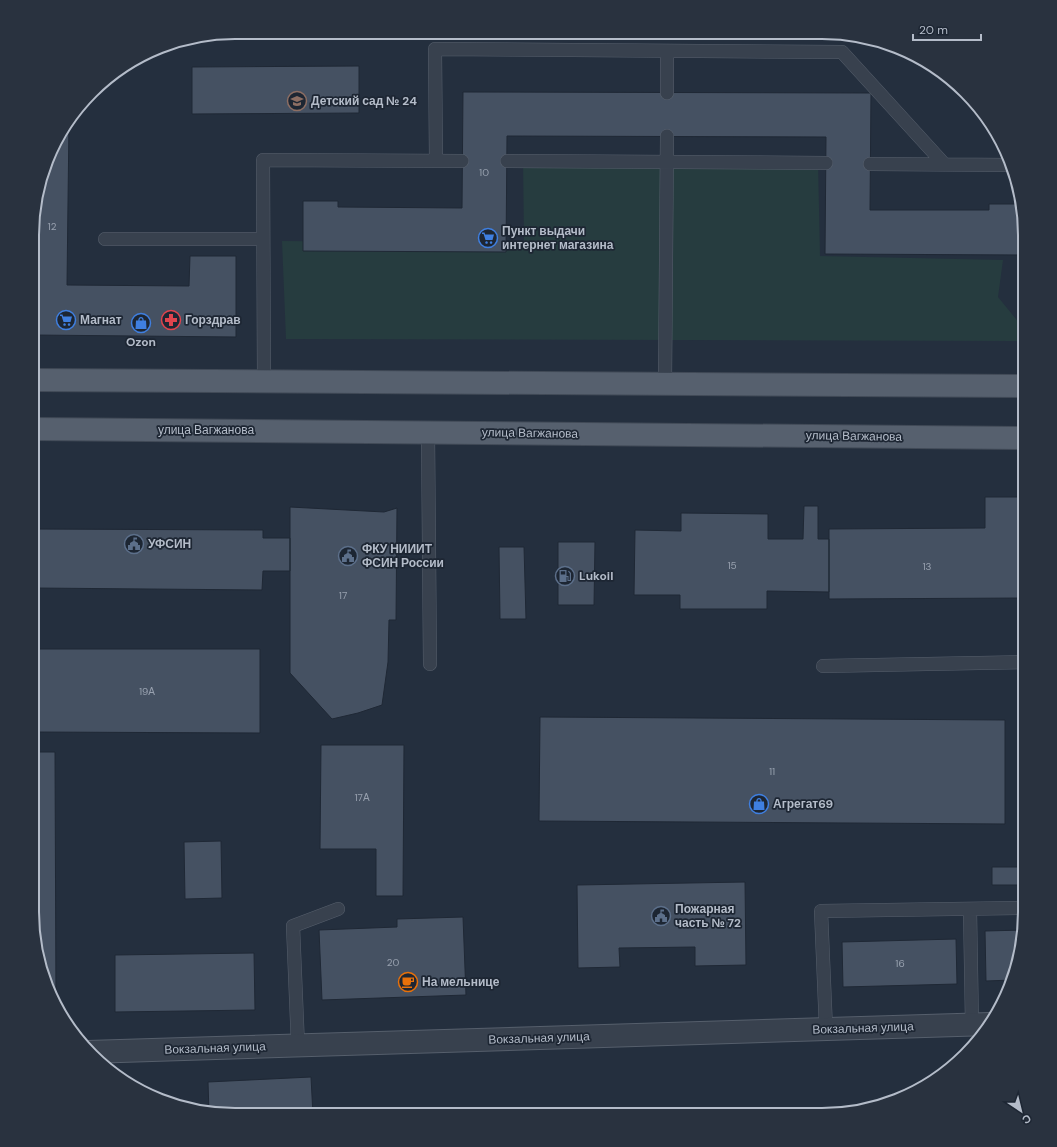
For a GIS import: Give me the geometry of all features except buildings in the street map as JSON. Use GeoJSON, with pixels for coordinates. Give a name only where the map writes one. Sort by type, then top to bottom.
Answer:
{"type":"FeatureCollection","features":[{"type":"Feature","properties":{"kind":"main road"},"geometry":{"type":"LineString","coordinates":[[39,380],[1018,386]]}},
{"type":"Feature","properties":{"kind":"main road","name":"улица Вагжанова"},"geometry":{"type":"LineString","coordinates":[[39,429],[1018,438]]}},
{"type":"Feature","properties":{"kind":"street","name":"Вокзальная улица"},"geometry":{"type":"LineString","coordinates":[[97,1052],[981,1024]]}},
{"type":"Feature","properties":{"kind":"lane"},"geometry":{"type":"LineString","coordinates":[[436,161],[436,49],[842,52],[944,164]]}},
{"type":"Feature","properties":{"kind":"lane"},"geometry":{"type":"LineString","coordinates":[[667,51],[667,92]]}},
{"type":"Feature","properties":{"kind":"lane"},"geometry":{"type":"LineString","coordinates":[[665,384],[666,136]]}},
{"type":"Feature","properties":{"kind":"lane"},"geometry":{"type":"LineString","coordinates":[[264,382],[263,160],[462,161]]}},
{"type":"Feature","properties":{"kind":"lane"},"geometry":{"type":"LineString","coordinates":[[506,161],[826,163]]}},
{"type":"Feature","properties":{"kind":"lane"},"geometry":{"type":"LineString","coordinates":[[870,164],[1005,165]]}},
{"type":"Feature","properties":{"kind":"lane"},"geometry":{"type":"LineString","coordinates":[[105,238],[263,239]]}},
{"type":"Feature","properties":{"kind":"lane"},"geometry":{"type":"LineString","coordinates":[[428,432],[430,664]]}},
{"type":"Feature","properties":{"kind":"lane"},"geometry":{"type":"LineString","coordinates":[[823,666],[1018,662]]}},
{"type":"Feature","properties":{"kind":"lane"},"geometry":{"type":"LineString","coordinates":[[826,1029],[822,911],[1018,908]]}},
{"type":"Feature","properties":{"kind":"lane"},"geometry":{"type":"LineString","coordinates":[[298,1046],[293,926],[338,909]]}},
{"type":"Feature","properties":{"kind":"lane"},"geometry":{"type":"LineString","coordinates":[[970,909],[981,1024]]}},
{"type":"Feature","properties":{"kind":"green space"},"geometry":{"type":"Polygon","coordinates":[[[523,158],[818,161],[820,256],[1003,260],[998,297],[1018,321],[1018,341],[286,339],[282,241],[524,243],[523,158]]]}},
{"type":"Feature","properties":{"kind":"place","name":"Детский сад № 24"},"geometry":{"type":"Point","coordinates":[297,101]}},
{"type":"Feature","properties":{"kind":"place","name":"Пункт выдачи интернет магазина"},"geometry":{"type":"Point","coordinates":[488,238]}},
{"type":"Feature","properties":{"kind":"place","name":"Магнат"},"geometry":{"type":"Point","coordinates":[66,320]}},
{"type":"Feature","properties":{"kind":"place","name":"Горздрав"},"geometry":{"type":"Point","coordinates":[171,320]}},
{"type":"Feature","properties":{"kind":"place","name":"Ozon"},"geometry":{"type":"Point","coordinates":[141,323]}},
{"type":"Feature","properties":{"kind":"place","name":"УФСИН"},"geometry":{"type":"Point","coordinates":[134,544]}},
{"type":"Feature","properties":{"kind":"place","name":"ФКУ НИИИТ ФСИН России"},"geometry":{"type":"Point","coordinates":[348,556]}},
{"type":"Feature","properties":{"kind":"place","name":"Lukoil"},"geometry":{"type":"Point","coordinates":[565,576]}},
{"type":"Feature","properties":{"kind":"place","name":"Агрегат69"},"geometry":{"type":"Point","coordinates":[759,804]}},
{"type":"Feature","properties":{"kind":"place","name":"Пожарная часть № 72"},"geometry":{"type":"Point","coordinates":[661,916]}},
{"type":"Feature","properties":{"kind":"place","name":"На мельнице"},"geometry":{"type":"Point","coordinates":[408,982]}}]}
